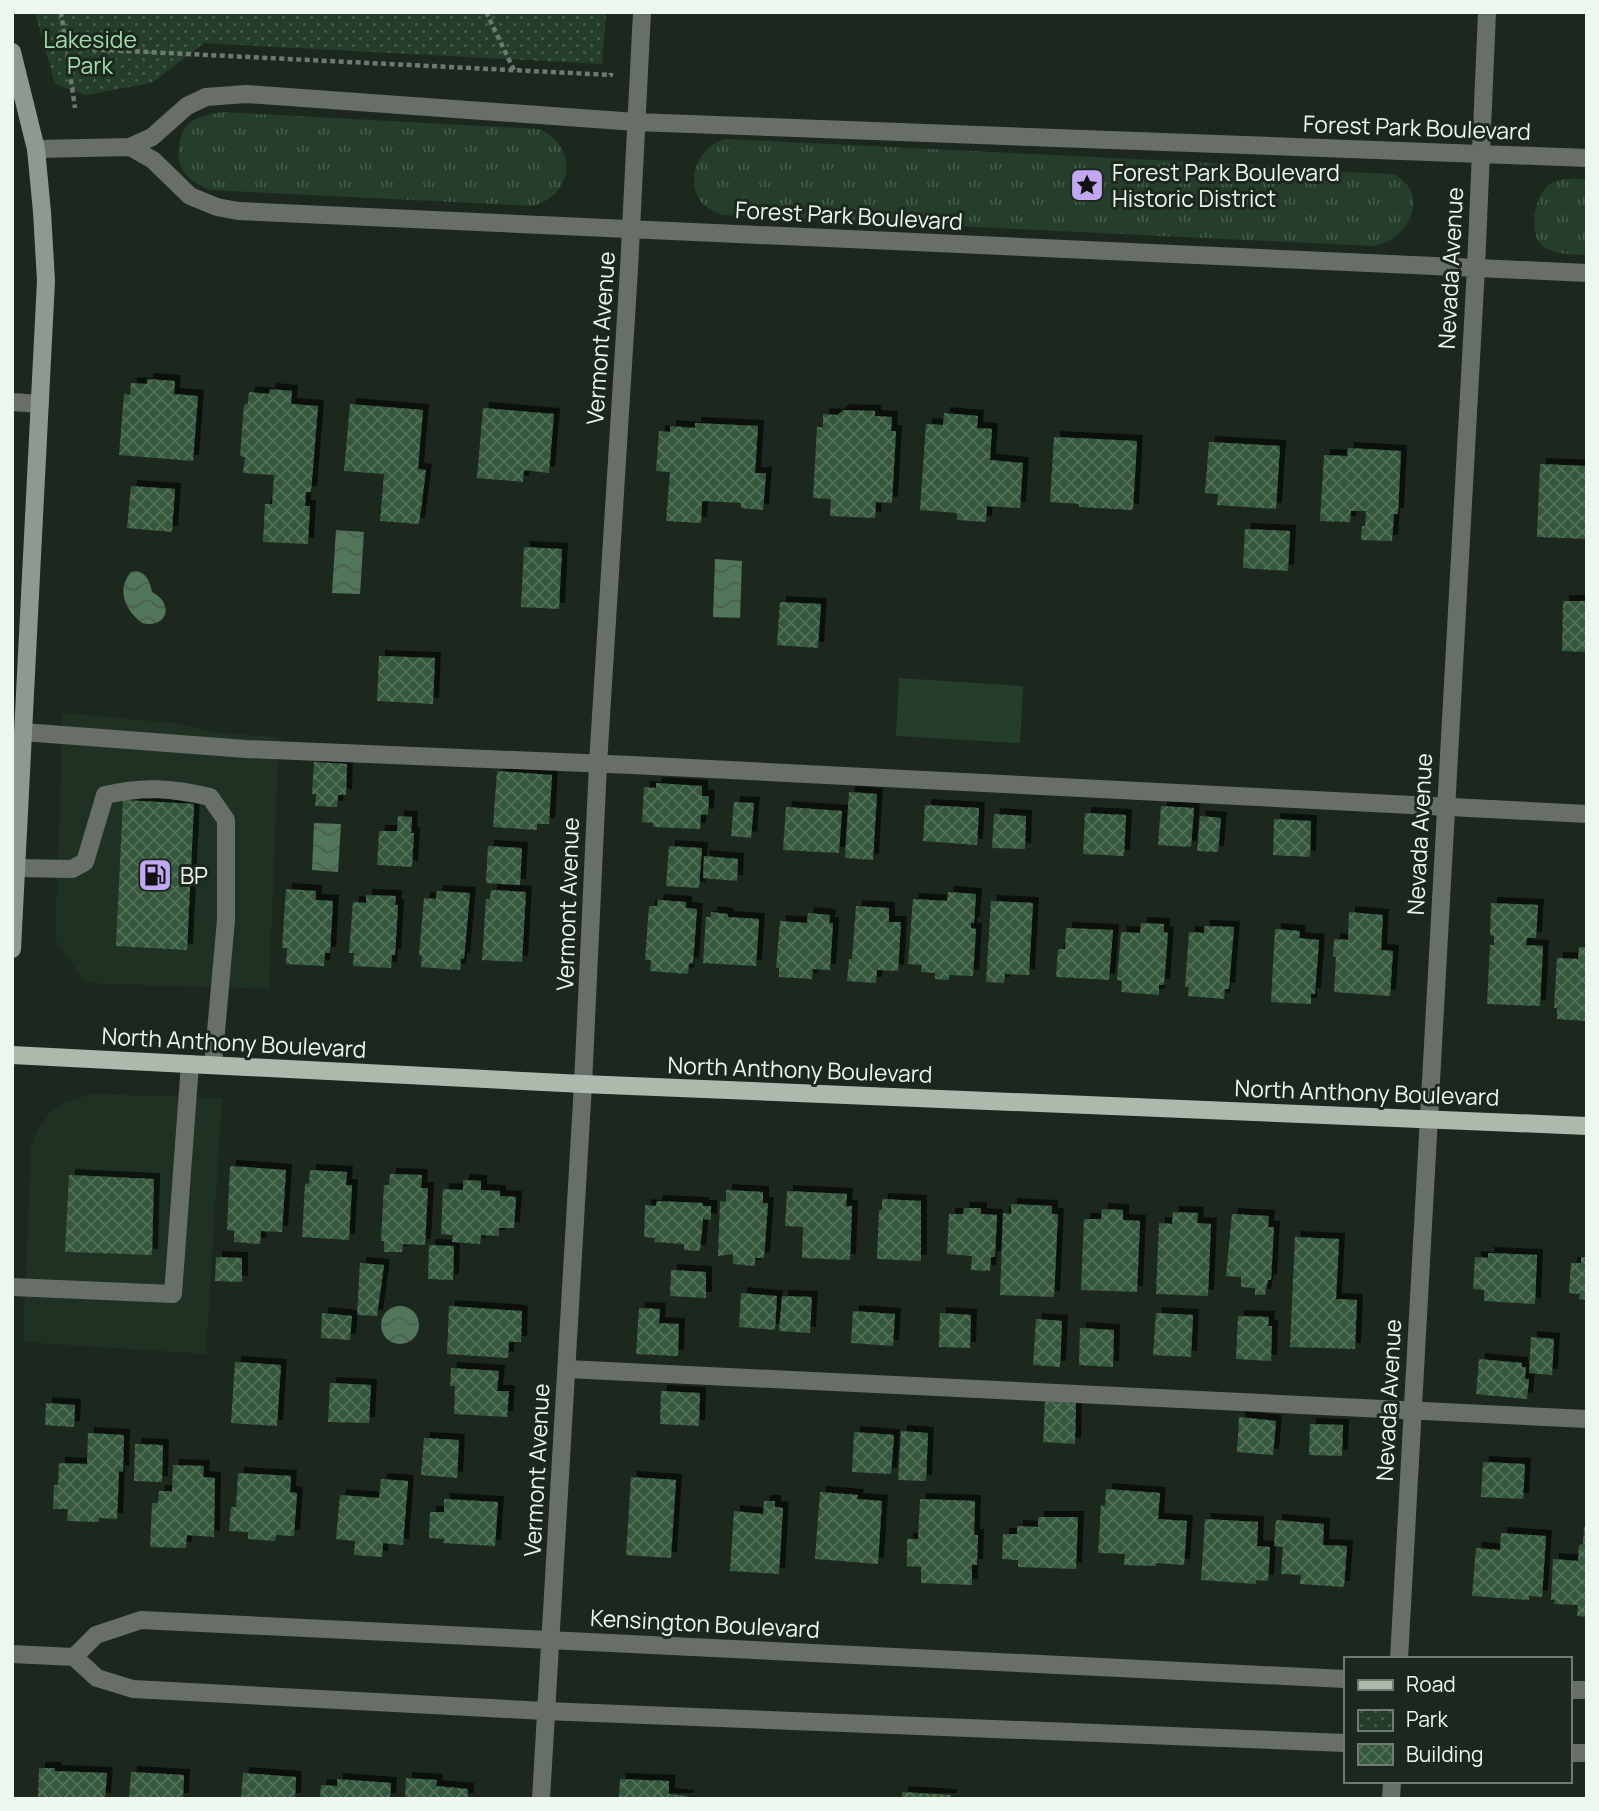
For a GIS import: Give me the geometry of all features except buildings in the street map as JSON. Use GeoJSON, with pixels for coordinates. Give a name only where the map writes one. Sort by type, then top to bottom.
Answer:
{"type":"FeatureCollection","features":[{"type":"Feature","properties":{"kind":"main road"},"geometry":{"type":"LineString","coordinates":[[12,52],[36,149],[46,281],[12,949]]}},
{"type":"Feature","properties":{"kind":"main road","name":"North Anthony Boulevard"},"geometry":{"type":"LineString","coordinates":[[12,1055],[583,1084],[1587,1126]]}},
{"type":"Feature","properties":{"kind":"street","name":"Vermont Avenue"},"geometry":{"type":"LineString","coordinates":[[541,1799],[583,1084],[598,764],[632,229],[642,12]]}},
{"type":"Feature","properties":{"kind":"street","name":"Nevada Avenue"},"geometry":{"type":"LineString","coordinates":[[1399,1657],[1476,268],[1487,12]]}},
{"type":"Feature","properties":{"kind":"street","name":"Forest Park Boulevard"},"geometry":{"type":"LineString","coordinates":[[36,149],[130,147],[152,137],[187,106],[206,97],[246,94],[636,122],[1587,158]]}},
{"type":"Feature","properties":{"kind":"street","name":"Forest Park Boulevard"},"geometry":{"type":"LineString","coordinates":[[130,147],[153,160],[190,196],[216,207],[238,211],[1587,273]]}},
{"type":"Feature","properties":{"kind":"street"},"geometry":{"type":"LineString","coordinates":[[12,402],[40,404]]}},
{"type":"Feature","properties":{"kind":"street"},"geometry":{"type":"LineString","coordinates":[[23,732],[246,749],[1445,805],[1587,814]]}},
{"type":"Feature","properties":{"kind":"street"},"geometry":{"type":"LineString","coordinates":[[16,868],[72,869],[85,862],[105,795],[132,788],[178,790],[210,797],[226,820],[226,920],[213,1065]]}},
{"type":"Feature","properties":{"kind":"street"},"geometry":{"type":"LineString","coordinates":[[12,1287],[173,1294],[190,1064]]}},
{"type":"Feature","properties":{"kind":"street"},"geometry":{"type":"LineString","coordinates":[[567,1369],[1587,1419]]}},
{"type":"Feature","properties":{"kind":"street","name":"Kensington Boulevard"},"geometry":{"type":"LineString","coordinates":[[74,1657],[96,1635],[141,1620],[1344,1679]]}},
{"type":"Feature","properties":{"kind":"street"},"geometry":{"type":"LineString","coordinates":[[12,1654],[74,1657],[97,1678],[133,1689],[545,1711],[1344,1743]]}},
{"type":"Feature","properties":{"kind":"path"},"geometry":{"type":"LineString","coordinates":[[61,12],[75,108]]}},
{"type":"Feature","properties":{"kind":"path"},"geometry":{"type":"LineString","coordinates":[[486,12],[514,71]]}},
{"type":"Feature","properties":{"kind":"path"},"geometry":{"type":"LineString","coordinates":[[67,48],[611,75],[612,62]]}},
{"type":"Feature","properties":{"kind":"shaded area"},"geometry":{"type":"Polygon","coordinates":[[[63,713],[174,723],[219,733],[279,737],[269,989],[85,983],[55,939],[63,713]]]}},
{"type":"Feature","properties":{"kind":"shaded area"},"geometry":{"type":"Polygon","coordinates":[[[91,1094],[222,1098],[206,1354],[23,1342],[31,1147],[50,1112],[64,1103],[91,1094]]]}},
{"type":"Feature","properties":{"kind":"green space","name":"Lakeside Park"},"geometry":{"type":"Polygon","coordinates":[[[35,12],[606,12],[602,64],[204,43],[152,83],[86,95],[55,84],[35,12]]]}},
{"type":"Feature","properties":{"kind":"green space"},"geometry":{"type":"Polygon","coordinates":[[[223,112],[539,129],[561,147],[566,170],[557,192],[533,206],[210,190],[190,179],[182,168],[178,154],[179,142],[187,125],[195,119],[223,112]]]}},
{"type":"Feature","properties":{"kind":"green space"},"geometry":{"type":"Polygon","coordinates":[[[724,139],[1394,174],[1412,193],[1413,204],[1411,215],[1398,235],[1374,246],[722,215],[701,202],[694,181],[702,155],[708,148],[724,139]]]}},
{"type":"Feature","properties":{"kind":"green space"},"geometry":{"type":"Polygon","coordinates":[[[1587,179],[1587,255],[1549,250],[1539,242],[1534,225],[1537,206],[1544,189],[1558,180],[1587,179]]]}},
{"type":"Feature","properties":{"kind":"green space"},"geometry":{"type":"Polygon","coordinates":[[[899,678],[1023,686],[1020,743],[896,736],[899,678]]]}},
{"type":"Feature","properties":{"kind":"water"},"geometry":{"type":"Polygon","coordinates":[[[336,530],[364,532],[360,594],[332,593],[336,530]]]}},
{"type":"Feature","properties":{"kind":"water"},"geometry":{"type":"Polygon","coordinates":[[[715,559],[742,561],[740,618],[713,617],[715,559]]]}},
{"type":"Feature","properties":{"kind":"water"},"geometry":{"type":"Polygon","coordinates":[[[136,571],[145,576],[152,592],[164,603],[165,614],[157,622],[142,623],[127,606],[124,586],[131,572],[136,571]]]}},
{"type":"Feature","properties":{"kind":"water"},"geometry":{"type":"Polygon","coordinates":[[[314,823],[341,824],[338,872],[312,870],[314,823]]]}},
{"type":"Feature","properties":{"kind":"water"},"geometry":{"type":"Polygon","coordinates":[[[400,1306],[413,1312],[419,1325],[413,1338],[400,1344],[387,1338],[381,1325],[387,1312],[400,1306]]]}},
{"type":"Feature","properties":{"kind":"place","name":"Forest Park Boulevard Historic District"},"geometry":{"type":"Point","coordinates":[1087,185]}},
{"type":"Feature","properties":{"kind":"place","name":"BP"},"geometry":{"type":"Point","coordinates":[155,875]}}]}
